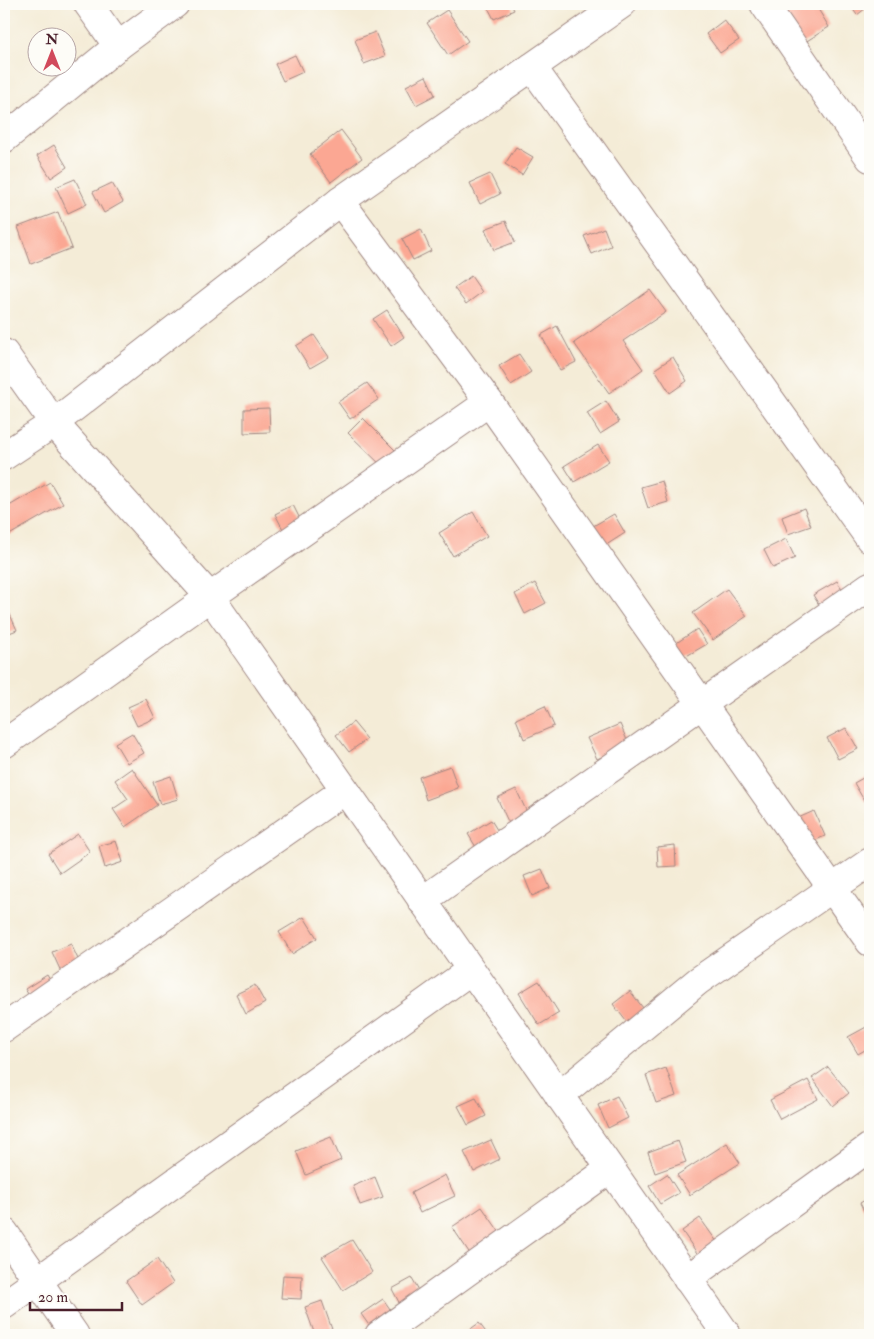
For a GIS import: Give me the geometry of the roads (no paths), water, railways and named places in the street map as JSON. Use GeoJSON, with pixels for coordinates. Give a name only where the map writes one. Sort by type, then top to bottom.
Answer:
{"type":"FeatureCollection","features":[{"type":"Feature","properties":{"kind":"street"},"geometry":{"type":"LineString","coordinates":[[88,4],[118,46]]}},
{"type":"Feature","properties":{"kind":"street"},"geometry":{"type":"LineString","coordinates":[[4,138],[118,46],[175,4]]}},
{"type":"Feature","properties":{"kind":"street"},"geometry":{"type":"LineString","coordinates":[[764,4],[865,141]]}},
{"type":"Feature","properties":{"kind":"street"},"geometry":{"type":"LineString","coordinates":[[4,456],[54,423],[340,202],[532,67],[612,7]]}},
{"type":"Feature","properties":{"kind":"street"},"geometry":{"type":"LineString","coordinates":[[532,67],[870,539]]}},
{"type":"Feature","properties":{"kind":"street"},"geometry":{"type":"LineString","coordinates":[[340,202],[489,402],[870,942]]}},
{"type":"Feature","properties":{"kind":"street"},"geometry":{"type":"LineString","coordinates":[[4,353],[54,423],[210,597],[726,1335]]}},
{"type":"Feature","properties":{"kind":"street"},"geometry":{"type":"LineString","coordinates":[[4,744],[489,402]]}},
{"type":"Feature","properties":{"kind":"street"},"geometry":{"type":"LineString","coordinates":[[422,901],[870,586]]}},
{"type":"Feature","properties":{"kind":"street"},"geometry":{"type":"LineString","coordinates":[[4,1028],[345,790]]}},
{"type":"Feature","properties":{"kind":"street"},"geometry":{"type":"LineString","coordinates":[[559,1096],[698,980],[870,862]]}},
{"type":"Feature","properties":{"kind":"street"},"geometry":{"type":"LineString","coordinates":[[4,1305],[471,970]]}},
{"type":"Feature","properties":{"kind":"street"},"geometry":{"type":"LineString","coordinates":[[687,1279],[870,1148]]}},
{"type":"Feature","properties":{"kind":"street"},"geometry":{"type":"LineString","coordinates":[[379,1335],[610,1169]]}},
{"type":"Feature","properties":{"kind":"street"},"geometry":{"type":"LineString","coordinates":[[4,1232],[75,1335]]}}]}
